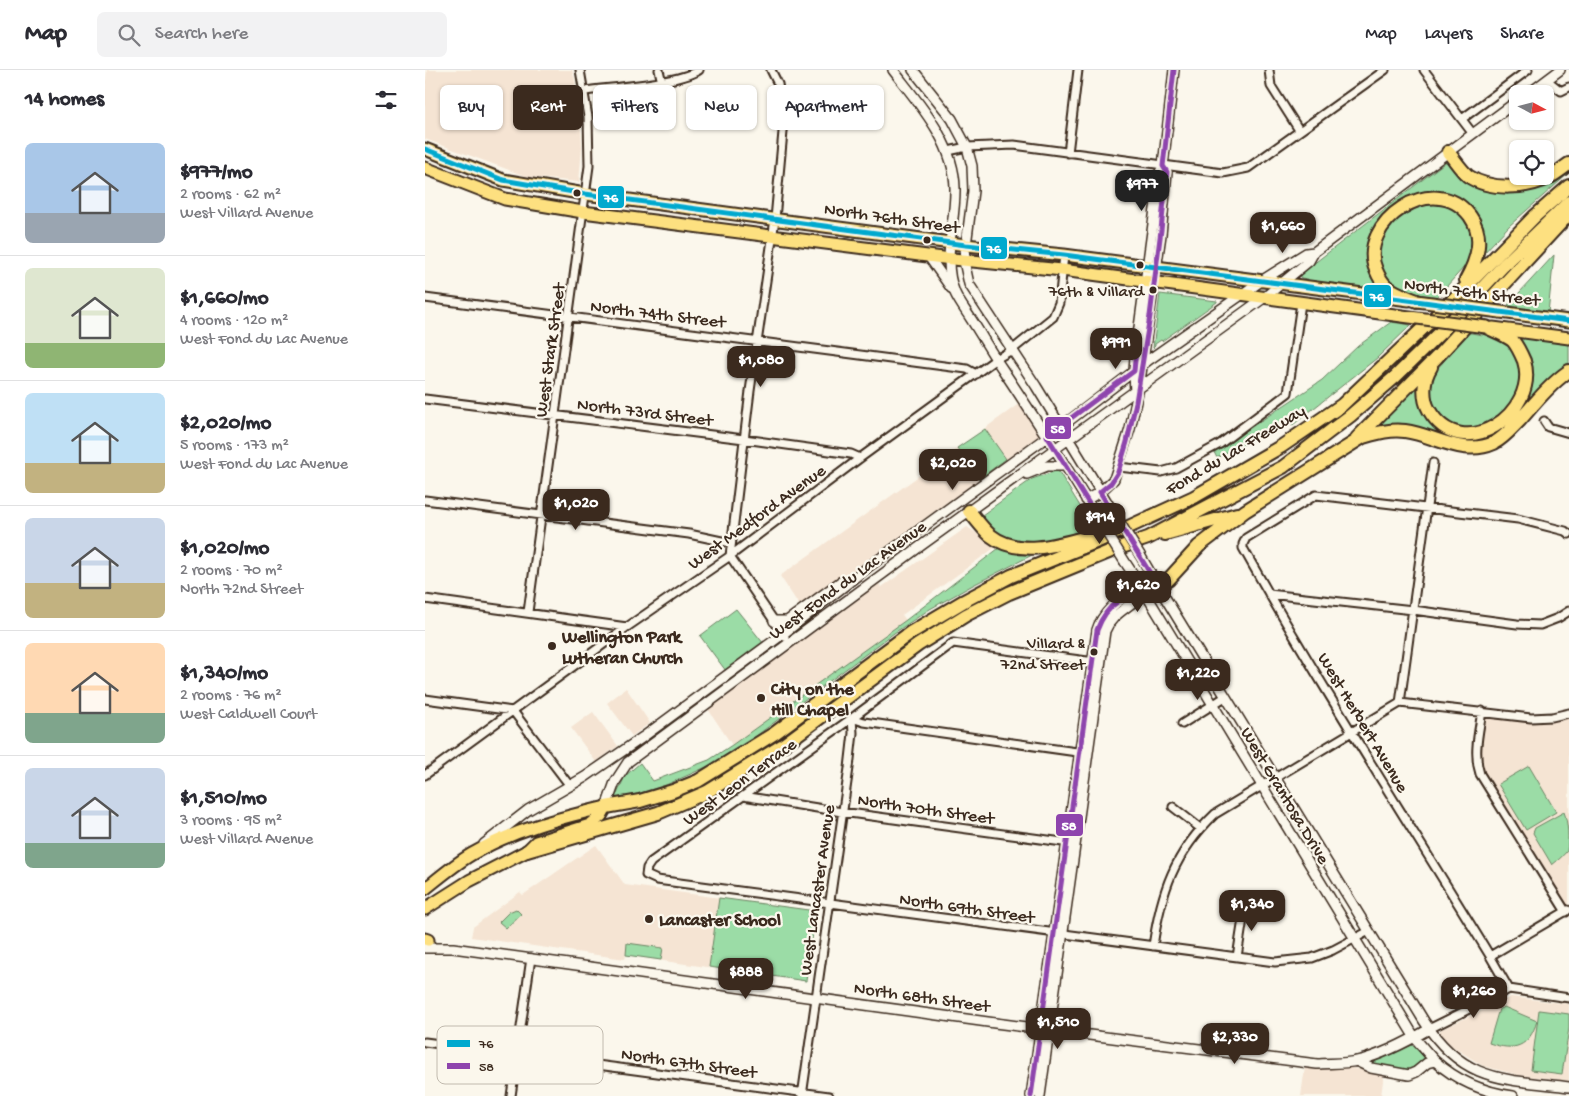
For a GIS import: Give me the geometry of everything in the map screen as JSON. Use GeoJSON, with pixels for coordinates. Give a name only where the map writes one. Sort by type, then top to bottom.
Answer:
{"type":"FeatureCollection","features":[{"type":"Feature","properties":{"kind":"highway"},"geometry":{"type":"LineString","coordinates":[[1448,152],[1473,179],[1501,186],[1535,183],[1550,177],[1569,164]]}},
{"type":"Feature","properties":{"kind":"highway","name":"Fond du Lac Freeway"},"geometry":{"type":"LineString","coordinates":[[606,807],[640,801],[698,781],[775,733],[911,633],[964,601],[1011,576],[1195,498],[1282,446],[1341,405],[1458,295],[1534,217],[1569,186]]}},
{"type":"Feature","properties":{"kind":"highway"},"geometry":{"type":"LineString","coordinates":[[1417,301],[1386,286],[1378,275],[1373,255],[1381,227],[1391,216],[1411,203],[1425,198],[1441,198],[1453,201],[1469,215],[1478,233],[1477,256],[1458,295]]}},
{"type":"Feature","properties":{"kind":"highway","name":"Fond du Lac Freeway"},"geometry":{"type":"LineString","coordinates":[[527,852],[658,813],[707,792],[783,745],[918,645],[966,615],[1009,593],[1116,549],[1148,538],[1283,466],[1350,416],[1395,378],[1504,265],[1569,202]]}},
{"type":"Feature","properties":{"kind":"highway"},"geometry":{"type":"LineString","coordinates":[[1344,449],[1373,423],[1436,358],[1569,214]]}},
{"type":"Feature","properties":{"kind":"highway"},"geometry":{"type":"LineString","coordinates":[[1436,358],[1427,373],[1425,386],[1427,407],[1433,418],[1453,432],[1477,434],[1490,430],[1505,419],[1519,399],[1525,388],[1526,373],[1521,355],[1513,342],[1486,327]]}},
{"type":"Feature","properties":{"kind":"highway"},"geometry":{"type":"LineString","coordinates":[[1158,586],[1168,580],[1199,546],[1245,511],[1363,437],[1393,430],[1417,434],[1460,447],[1479,448],[1489,445],[1507,434],[1545,393],[1569,371]]}},
{"type":"Feature","properties":{"kind":"highway"},"geometry":{"type":"LineString","coordinates":[[1148,538],[1188,529],[1245,511]]}},
{"type":"Feature","properties":{"kind":"highway"},"geometry":{"type":"LineString","coordinates":[[969,512],[993,537],[1008,543],[1028,547],[1059,544],[1137,523]]}},
{"type":"Feature","properties":{"kind":"main road","name":"North 76th Street"},"geometry":{"type":"LineString","coordinates":[[425,149],[503,180],[585,194],[965,245],[1064,255],[1261,282],[1569,320]]}},
{"type":"Feature","properties":{"kind":"main road","name":"North 76th Street"},"geometry":{"type":"LineString","coordinates":[[425,168],[505,199],[583,212],[929,257],[1062,270],[1569,338]]}},
{"type":"Feature","properties":{"kind":"main road"},"geometry":{"type":"LineString","coordinates":[[425,176],[431,174],[444,176]]}},
{"type":"Feature","properties":{"kind":"main road"},"geometry":{"type":"LineString","coordinates":[[425,909],[469,881],[527,852],[531,846],[543,839],[590,825],[601,816],[606,807]]}},
{"type":"Feature","properties":{"kind":"main road","name":"West Fond du Lac Avenue"},"geometry":{"type":"LineString","coordinates":[[425,889],[470,855],[526,829],[606,807]]}},
{"type":"Feature","properties":{"kind":"street","name":"West Stark Street"},"geometry":{"type":"LineString","coordinates":[[528,612],[589,166],[590,145],[585,91],[580,70]]}},
{"type":"Feature","properties":{"kind":"street"},"geometry":{"type":"LineString","coordinates":[[659,70],[663,85]]}},
{"type":"Feature","properties":{"kind":"street"},"geometry":{"type":"LineString","coordinates":[[585,91],[662,82],[693,74],[699,70]]}},
{"type":"Feature","properties":{"kind":"street"},"geometry":{"type":"LineString","coordinates":[[771,70],[778,85]]}},
{"type":"Feature","properties":{"kind":"street","name":"West Grantosa Drive"},"geometry":{"type":"LineString","coordinates":[[893,70],[928,116],[948,151],[954,171],[955,190],[949,274],[955,294],[1056,449],[1144,591],[1415,1038]]}},
{"type":"Feature","properties":{"kind":"street","name":"West Grantosa Drive"},"geometry":{"type":"LineString","coordinates":[[913,70],[952,119],[967,147],[972,166],[973,191],[965,245],[965,261],[969,284],[1141,555],[1225,697],[1429,1029]]}},
{"type":"Feature","properties":{"kind":"street"},"geometry":{"type":"LineString","coordinates":[[1068,153],[1077,70]]}},
{"type":"Feature","properties":{"kind":"street"},"geometry":{"type":"LineString","coordinates":[[1137,393],[1134,371],[1167,172],[1163,166],[1174,70]]}},
{"type":"Feature","properties":{"kind":"street"},"geometry":{"type":"LineString","coordinates":[[1269,70],[1271,86],[1299,130]]}},
{"type":"Feature","properties":{"kind":"street"},"geometry":{"type":"LineString","coordinates":[[948,151],[967,147],[1014,145],[1223,173],[1248,168],[1385,70]]}},
{"type":"Feature","properties":{"kind":"street"},"geometry":{"type":"LineString","coordinates":[[1424,70],[1473,134]]}},
{"type":"Feature","properties":{"kind":"street"},"geometry":{"type":"LineString","coordinates":[[1462,119],[1528,70]]}},
{"type":"Feature","properties":{"kind":"street"},"geometry":{"type":"LineString","coordinates":[[1540,85],[1560,70]]}},
{"type":"Feature","properties":{"kind":"street"},"geometry":{"type":"LineString","coordinates":[[1547,80],[1561,91],[1569,87]]}},
{"type":"Feature","properties":{"kind":"street","name":"West Fond du Lac Avenue"},"geometry":{"type":"LineString","coordinates":[[606,807],[615,782],[628,762],[1009,482],[1137,393],[1265,297],[1309,261],[1314,252],[1509,107]]}},
{"type":"Feature","properties":{"kind":"street"},"geometry":{"type":"LineString","coordinates":[[783,130],[775,219],[744,439],[730,556],[789,643]]}},
{"type":"Feature","properties":{"kind":"street","name":"West Fond du Lac Avenue"},"geometry":{"type":"LineString","coordinates":[[470,855],[528,810],[548,797],[571,786],[619,754],[783,634],[1143,364],[1261,282],[1306,253],[1314,252]]}},
{"type":"Feature","properties":{"kind":"street","name":"West Medford Avenue"},"geometry":{"type":"LineString","coordinates":[[425,775],[627,627],[730,556],[860,458],[996,359],[1012,350],[1053,317],[1059,303],[1064,255]]}},
{"type":"Feature","properties":{"kind":"street"},"geometry":{"type":"LineString","coordinates":[[929,257],[955,294]]}},
{"type":"Feature","properties":{"kind":"street"},"geometry":{"type":"LineString","coordinates":[[1086,500],[1100,492],[1114,479],[1119,467],[1130,429],[1143,364],[1150,282]]}},
{"type":"Feature","properties":{"kind":"street","name":"North 74th Street"},"geometry":{"type":"LineString","coordinates":[[425,298],[967,369],[976,374]]}},
{"type":"Feature","properties":{"kind":"street"},"geometry":{"type":"LineString","coordinates":[[965,310],[979,300]]}},
{"type":"Feature","properties":{"kind":"street"},"geometry":{"type":"LineString","coordinates":[[1119,467],[1152,472],[1176,468],[1220,444],[1288,393],[1301,303]]}},
{"type":"Feature","properties":{"kind":"street","name":"North 73rd Street"},"geometry":{"type":"LineString","coordinates":[[425,399],[744,439],[851,454],[860,458]]}},
{"type":"Feature","properties":{"kind":"street"},"geometry":{"type":"LineString","coordinates":[[1544,421],[1549,427],[1569,433]]}},
{"type":"Feature","properties":{"kind":"street"},"geometry":{"type":"LineString","coordinates":[[1400,703],[1433,463]]}},
{"type":"Feature","properties":{"kind":"street"},"geometry":{"type":"LineString","coordinates":[[1009,482],[1047,466],[1066,466]]}},
{"type":"Feature","properties":{"kind":"street","name":"West Herbert Avenue"},"geometry":{"type":"LineString","coordinates":[[1427,507],[1316,495],[1246,538],[1243,548],[1352,732],[1491,956],[1509,989]]}},
{"type":"Feature","properties":{"kind":"street"},"geometry":{"type":"LineString","coordinates":[[425,500],[689,534],[731,543]]}},
{"type":"Feature","properties":{"kind":"street"},"geometry":{"type":"LineString","coordinates":[[953,505],[964,508],[969,512]]}},
{"type":"Feature","properties":{"kind":"street"},"geometry":{"type":"LineString","coordinates":[[1427,507],[1518,519],[1565,531],[1569,534]]}},
{"type":"Feature","properties":{"kind":"street"},"geometry":{"type":"LineString","coordinates":[[774,621],[787,621],[843,580],[853,580]]}},
{"type":"Feature","properties":{"kind":"street"},"geometry":{"type":"LineString","coordinates":[[1040,1096],[1045,1029],[1096,662],[1097,630],[1104,615],[1112,607],[1134,592],[1158,586]]}},
{"type":"Feature","properties":{"kind":"street"},"geometry":{"type":"LineString","coordinates":[[1269,594],[1517,624],[1540,624],[1558,618],[1569,611]]}},
{"type":"Feature","properties":{"kind":"street"},"geometry":{"type":"LineString","coordinates":[[425,599],[627,627]]}},
{"type":"Feature","properties":{"kind":"street","name":"West Leon Terrace"},"geometry":{"type":"LineString","coordinates":[[646,875],[647,868],[651,862],[953,643],[1096,662]]}},
{"type":"Feature","properties":{"kind":"street"},"geometry":{"type":"LineString","coordinates":[[1182,724],[1225,697]]}},
{"type":"Feature","properties":{"kind":"street"},"geometry":{"type":"LineString","coordinates":[[425,699],[513,711],[571,786]]}},
{"type":"Feature","properties":{"kind":"street"},"geometry":{"type":"LineString","coordinates":[[1153,946],[1157,917],[1167,883],[1181,856],[1201,828],[1215,814],[1400,703],[1531,718],[1569,712]]}},
{"type":"Feature","properties":{"kind":"street"},"geometry":{"type":"LineString","coordinates":[[1482,712],[1476,754],[1480,774],[1567,911],[1491,956]]}},
{"type":"Feature","properties":{"kind":"street"},"geometry":{"type":"LineString","coordinates":[[852,718],[864,722],[1084,753]]}},
{"type":"Feature","properties":{"kind":"street","name":"West Lancaster Avenue"},"geometry":{"type":"LineString","coordinates":[[802,1094],[853,733],[852,718]]}},
{"type":"Feature","properties":{"kind":"street","name":"North 70th Street"},"geometry":{"type":"LineString","coordinates":[[743,796],[842,812],[1071,843]]}},
{"type":"Feature","properties":{"kind":"street"},"geometry":{"type":"LineString","coordinates":[[1173,807],[1201,828]]}},
{"type":"Feature","properties":{"kind":"street","name":"North 69th Street"},"geometry":{"type":"LineString","coordinates":[[646,875],[657,880],[1275,962],[1312,958],[1333,950],[1369,931]]}},
{"type":"Feature","properties":{"kind":"street"},"geometry":{"type":"LineString","coordinates":[[1237,957],[1243,919],[1240,909]]}},
{"type":"Feature","properties":{"kind":"street","name":"North 68th Street"},"geometry":{"type":"LineString","coordinates":[[426,942],[453,948],[816,998],[1317,1064],[1356,1061],[1415,1038],[1429,1029]]}},
{"type":"Feature","properties":{"kind":"street"},"geometry":{"type":"LineString","coordinates":[[521,1026],[531,958]]}},
{"type":"Feature","properties":{"kind":"street"},"geometry":{"type":"LineString","coordinates":[[1564,1096],[1567,1086],[1503,1079],[1483,1073],[1460,1061],[1442,1047],[1429,1029],[1509,989],[1569,998]]}},
{"type":"Feature","properties":{"kind":"street"},"geometry":{"type":"LineString","coordinates":[[1031,1096],[1045,1029]]}},
{"type":"Feature","properties":{"kind":"street"},"geometry":{"type":"LineString","coordinates":[[1415,1038],[1435,1061],[1452,1074],[1480,1088],[1513,1096]]}},
{"type":"Feature","properties":{"kind":"street"},"geometry":{"type":"LineString","coordinates":[[1356,1061],[1371,1068],[1409,1075],[1427,1063],[1435,1061]]}},
{"type":"Feature","properties":{"kind":"street"},"geometry":{"type":"LineString","coordinates":[[1452,1074],[1460,1061]]}},
{"type":"Feature","properties":{"kind":"street","name":"North 67th Street"},"geometry":{"type":"LineString","coordinates":[[603,1065],[802,1094],[829,1096]]}},
{"type":"Feature","properties":{"kind":"shaded area"},"geometry":{"type":"Polygon","coordinates":[[[427,70],[572,70],[576,85],[513,85],[513,130],[581,130],[582,147],[579,182],[528,177],[425,139],[427,70]]]}},
{"type":"Feature","properties":{"kind":"shaded area"},"geometry":{"type":"Polygon","coordinates":[[[1020,403],[1040,435],[801,608],[780,576],[1020,403]]]}},
{"type":"Feature","properties":{"kind":"shaded area"},"geometry":{"type":"Polygon","coordinates":[[[967,527],[997,546],[902,615],[906,620],[732,745],[708,709],[879,584],[882,587],[967,527]]]}},
{"type":"Feature","properties":{"kind":"shaded area"},"geometry":{"type":"Polygon","coordinates":[[[626,688],[650,723],[632,736],[607,703],[626,688]]]}},
{"type":"Feature","properties":{"kind":"shaded area"},"geometry":{"type":"Polygon","coordinates":[[[1482,711],[1531,718],[1569,713],[1569,910],[1566,912],[1477,765],[1482,711]]]}},
{"type":"Feature","properties":{"kind":"shaded area"},"geometry":{"type":"Polygon","coordinates":[[[593,712],[618,746],[596,762],[571,728],[593,712]]]}},
{"type":"Feature","properties":{"kind":"shaded area","name":"Lancaster School"},"geometry":{"type":"Polygon","coordinates":[[[596,845],[625,885],[816,911],[806,981],[626,955],[625,959],[471,937],[473,927],[520,892],[523,895],[596,845]]]}},
{"type":"Feature","properties":{"kind":"shaded area"},"geometry":{"type":"Polygon","coordinates":[[[1511,997],[1569,1004],[1569,1081],[1518,1075],[1483,1066],[1452,1046],[1440,1034],[1440,1030],[1511,997]]]}},
{"type":"Feature","properties":{"kind":"shaded area"},"geometry":{"type":"Polygon","coordinates":[[[1305,1067],[1352,1068],[1384,1074],[1381,1096],[1301,1096],[1305,1067]]]}},
{"type":"Feature","properties":{"kind":"green space"},"geometry":{"type":"Polygon","coordinates":[[[1448,160],[1497,189],[1511,185],[1554,185],[1554,173],[1569,169],[1569,173],[1509,226],[1482,255],[1475,216],[1426,195],[1373,241],[1387,291],[1308,282],[1308,279],[1301,278],[1299,275],[1448,160]]]}},
{"type":"Feature","properties":{"kind":"green space"},"geometry":{"type":"Polygon","coordinates":[[[1426,201],[1453,205],[1474,228],[1474,256],[1437,297],[1410,295],[1386,279],[1378,262],[1379,242],[1391,223],[1400,214],[1426,201]]]}},
{"type":"Feature","properties":{"kind":"green space"},"geometry":{"type":"Polygon","coordinates":[[[1554,255],[1548,313],[1511,309],[1508,305],[1554,255]]]}},
{"type":"Feature","properties":{"kind":"green space"},"geometry":{"type":"Polygon","coordinates":[[[1160,294],[1217,302],[1155,344],[1153,348],[1160,294]]]}},
{"type":"Feature","properties":{"kind":"green space"},"geometry":{"type":"Polygon","coordinates":[[[1391,322],[1411,325],[1377,358],[1294,424],[1262,435],[1217,458],[1214,452],[1322,380],[1358,346],[1391,322]]]}},
{"type":"Feature","properties":{"kind":"green space"},"geometry":{"type":"Polygon","coordinates":[[[1465,332],[1483,335],[1485,332],[1508,342],[1520,357],[1522,389],[1506,413],[1475,431],[1446,424],[1431,406],[1429,383],[1436,370],[1457,346],[1456,343],[1465,332]]]}},
{"type":"Feature","properties":{"kind":"green space"},"geometry":{"type":"Polygon","coordinates":[[[1515,336],[1569,341],[1569,369],[1509,428],[1482,443],[1370,430],[1423,372],[1426,410],[1472,438],[1523,401],[1515,336]]]}},
{"type":"Feature","properties":{"kind":"green space"},"geometry":{"type":"Polygon","coordinates":[[[985,429],[1006,459],[979,479],[957,448],[985,429]]]}},
{"type":"Feature","properties":{"kind":"green space"},"geometry":{"type":"Polygon","coordinates":[[[1056,471],[1059,472],[1094,526],[1056,539],[1036,543],[1003,539],[983,523],[982,515],[1032,479],[1056,471]]]}},
{"type":"Feature","properties":{"kind":"green space"},"geometry":{"type":"Polygon","coordinates":[[[1003,545],[1040,551],[930,609],[894,633],[752,739],[713,764],[666,785],[614,801],[614,795],[617,794],[625,776],[640,763],[653,781],[709,760],[732,745],[906,620],[1003,545]]]}},
{"type":"Feature","properties":{"kind":"green space"},"geometry":{"type":"Polygon","coordinates":[[[736,609],[764,644],[726,671],[700,636],[736,609]]]}},
{"type":"Feature","properties":{"kind":"green space"},"geometry":{"type":"Polygon","coordinates":[[[1529,766],[1556,812],[1526,830],[1498,784],[1529,766]]]}},
{"type":"Feature","properties":{"kind":"green space"},"geometry":{"type":"Polygon","coordinates":[[[1564,812],[1568,831],[1567,851],[1552,865],[1533,833],[1535,828],[1564,812]]]}},
{"type":"Feature","properties":{"kind":"green space"},"geometry":{"type":"Polygon","coordinates":[[[719,898],[816,911],[806,981],[709,967],[719,898]]]}},
{"type":"Feature","properties":{"kind":"green space"},"geometry":{"type":"Polygon","coordinates":[[[516,909],[521,914],[506,928],[499,922],[509,912],[516,909]]]}},
{"type":"Feature","properties":{"kind":"green space"},"geometry":{"type":"Polygon","coordinates":[[[627,943],[663,948],[661,960],[626,955],[627,943]]]}},
{"type":"Feature","properties":{"kind":"green space"},"geometry":{"type":"Polygon","coordinates":[[[1504,1007],[1537,1021],[1530,1037],[1525,1042],[1514,1047],[1498,1046],[1489,1043],[1499,1009],[1504,1007]]]}},
{"type":"Feature","properties":{"kind":"green space"},"geometry":{"type":"Polygon","coordinates":[[[1539,1010],[1569,1014],[1569,1028],[1562,1074],[1531,1070],[1539,1010]]]}},
{"type":"Feature","properties":{"kind":"green space"},"geometry":{"type":"Polygon","coordinates":[[[1412,1045],[1426,1059],[1419,1064],[1402,1070],[1375,1065],[1374,1063],[1377,1060],[1412,1045]]]}},
{"type":"Feature","properties":{"kind":"transit line","name":"58"},"geometry":{"type":"LineString","coordinates":[[1031,1096],[1097,630],[1102,619],[1114,604],[1129,595],[1158,586],[1100,492],[1111,483],[1118,472],[1136,402],[1161,230],[1167,172],[1163,166],[1174,70]]}},
{"type":"Feature","properties":{"kind":"transit line","name":"76"},"geometry":{"type":"LineString","coordinates":[[425,149],[503,180],[585,194],[966,245],[1064,255],[1569,321]]}},
{"type":"Feature","properties":{"kind":"transit line","name":"58"},"geometry":{"type":"LineString","coordinates":[[1101,523],[1047,436],[1134,371],[1136,350]]}},
{"type":"Feature","properties":{"kind":"place","name":"76th & Villard"},"geometry":{"type":"Point","coordinates":[1153,290]}},
{"type":"Feature","properties":{"kind":"place","name":"Wellington Park Lutheran Church"},"geometry":{"type":"Point","coordinates":[552,646]}},
{"type":"Feature","properties":{"kind":"place","name":"Villard & 72nd Street"},"geometry":{"type":"Point","coordinates":[1094,652]}},
{"type":"Feature","properties":{"kind":"place","name":"City on the Hill Chapel"},"geometry":{"type":"Point","coordinates":[761,698]}},
{"type":"Feature","properties":{"kind":"place","name":"Lancaster School"},"geometry":{"type":"Point","coordinates":[649,919]}}]}
